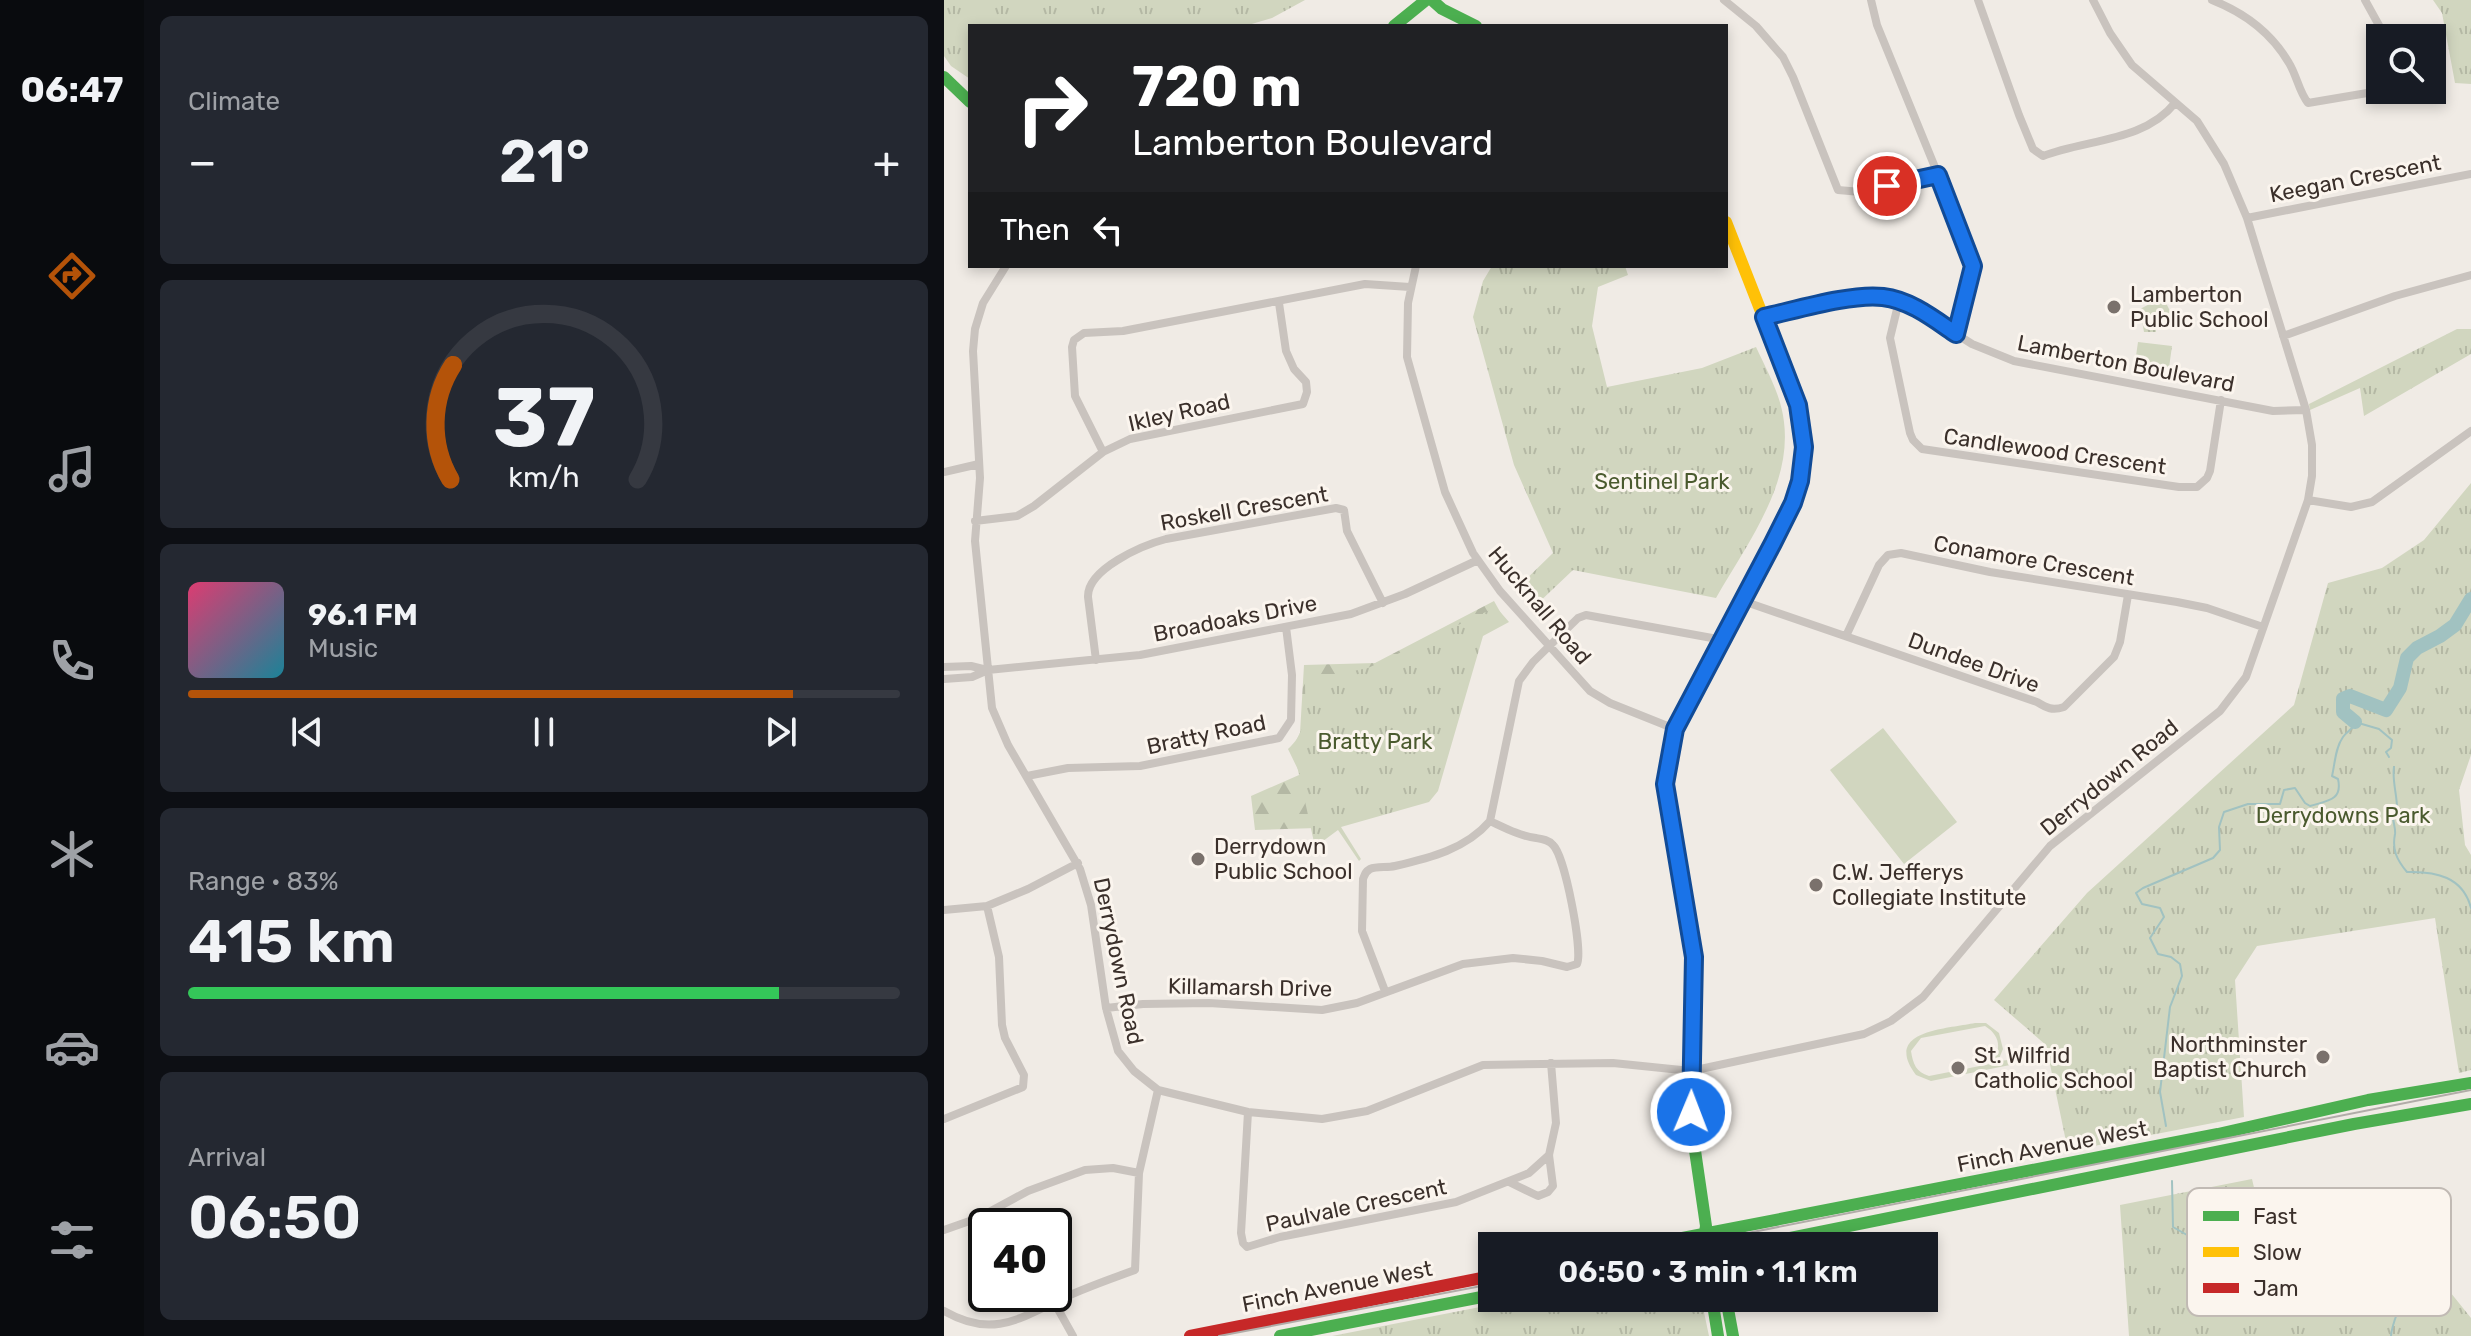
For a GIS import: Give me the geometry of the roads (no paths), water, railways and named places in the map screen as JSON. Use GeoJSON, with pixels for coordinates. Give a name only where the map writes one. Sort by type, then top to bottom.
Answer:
{"type":"FeatureCollection","features":[{"type":"Feature","properties":{"kind":"main road"},"geometry":{"type":"LineString","coordinates":[[1396,24],[1426,0]]}},
{"type":"Feature","properties":{"kind":"main road"},"geometry":{"type":"LineString","coordinates":[[1432,0],[1442,9],[1472,24]]}},
{"type":"Feature","properties":{"kind":"main road"},"geometry":{"type":"LineString","coordinates":[[944,77],[968,100]]}},
{"type":"Feature","properties":{"kind":"main road"},"geometry":{"type":"LineString","coordinates":[[1706,1232],[1692,1130],[1694,953],[1665,784],[1675,729],[1793,503],[1804,457],[1798,405],[1728,227]]}},
{"type":"Feature","properties":{"kind":"main road","name":"Finch Avenue West"},"geometry":{"type":"LineString","coordinates":[[1716,1232],[2203,1137],[2368,1100],[2469,1083]]}},
{"type":"Feature","properties":{"kind":"main road","name":"Finch Avenue West"},"geometry":{"type":"LineString","coordinates":[[1819,1232],[2354,1124],[2471,1104]]}},
{"type":"Feature","properties":{"kind":"main road","name":"Finch Avenue West"},"geometry":{"type":"LineString","coordinates":[[1190,1336],[1478,1279]]}},
{"type":"Feature","properties":{"kind":"main road","name":"Finch Avenue West"},"geometry":{"type":"LineString","coordinates":[[1280,1336],[1478,1298]]}},
{"type":"Feature","properties":{"kind":"main road"},"geometry":{"type":"LineString","coordinates":[[1714,1312],[1718,1336]]}},
{"type":"Feature","properties":{"kind":"main road"},"geometry":{"type":"LineString","coordinates":[[1729,1312],[1733,1336]]}},
{"type":"Feature","properties":{"kind":"street"},"geometry":{"type":"LineString","coordinates":[[1724,0],[1761,30],[1783,57],[1799,89],[1838,190],[1861,192],[1938,175]]}},
{"type":"Feature","properties":{"kind":"street"},"geometry":{"type":"LineString","coordinates":[[1871,0],[1877,25],[1973,266],[1956,334]]}},
{"type":"Feature","properties":{"kind":"street"},"geometry":{"type":"LineString","coordinates":[[1978,0],[2019,115],[2033,149],[2039,154],[2043,156],[2140,130],[2166,114],[2175,103]]}},
{"type":"Feature","properties":{"kind":"street","name":"Derrydown Road"},"geometry":{"type":"LineString","coordinates":[[1005,268],[983,303],[975,329],[973,351],[980,487],[975,541],[995,720],[1017,763],[1078,863],[1091,905],[1112,1036],[1123,1061],[1158,1090],[1248,1112],[1322,1119],[1367,1111],[1483,1065],[1613,1063],[1691,1071],[1848,1039],[1908,1010],[1938,980],[2050,846],[2232,699],[2246,677],[2308,500],[2312,445],[2306,410],[2247,218],[2224,164],[2197,121],[2132,65],[2110,33],[2093,0]]}},
{"type":"Feature","properties":{"kind":"street"},"geometry":{"type":"LineString","coordinates":[[2212,0],[2253,20],[2264,31],[2290,64],[2308,103],[2366,93]]}},
{"type":"Feature","properties":{"kind":"street"},"geometry":{"type":"LineString","coordinates":[[2365,0],[2378,24]]}},
{"type":"Feature","properties":{"kind":"street","name":"Keegan Crescent"},"geometry":{"type":"LineString","coordinates":[[2247,218],[2471,174]]}},
{"type":"Feature","properties":{"kind":"street","name":"Hucknall Road"},"geometry":{"type":"LineString","coordinates":[[1415,268],[1410,287],[1406,334],[1412,382],[1445,492],[1478,560],[1489,578],[1596,696],[1675,729]]}},
{"type":"Feature","properties":{"kind":"street"},"geometry":{"type":"LineString","coordinates":[[2283,336],[2395,296],[2471,275]]}},
{"type":"Feature","properties":{"kind":"street"},"geometry":{"type":"LineString","coordinates":[[1103,452],[1075,396],[1072,347],[1078,335],[1123,331],[1365,284],[1410,287]]}},
{"type":"Feature","properties":{"kind":"street","name":"Lamberton Boulevard"},"geometry":{"type":"LineString","coordinates":[[1764,317],[1856,298],[1882,297],[1920,311],[1998,356],[2032,366],[2273,411],[2306,410]]}},
{"type":"Feature","properties":{"kind":"street","name":"Candlewood Crescent"},"geometry":{"type":"LineString","coordinates":[[1899,301],[1891,328],[1891,346],[1910,433],[1922,449],[2179,487],[2197,487],[2210,471],[2221,400]]}},
{"type":"Feature","properties":{"kind":"street","name":"Ikley Road"},"geometry":{"type":"LineString","coordinates":[[975,521],[1017,516],[1103,452],[1130,439],[1303,404],[1306,382],[1294,369],[1286,351],[1279,303]]}},
{"type":"Feature","properties":{"kind":"street"},"geometry":{"type":"LineString","coordinates":[[2308,500],[2351,507],[2372,502],[2471,431]]}},
{"type":"Feature","properties":{"kind":"street"},"geometry":{"type":"LineString","coordinates":[[944,472],[979,464]]}},
{"type":"Feature","properties":{"kind":"street","name":"Roskell Crescent"},"geometry":{"type":"LineString","coordinates":[[1096,660],[1088,597],[1092,580],[1121,558],[1166,539],[1336,508],[1344,510],[1347,531],[1383,603]]}},
{"type":"Feature","properties":{"kind":"street","name":"Conamore Crescent"},"geometry":{"type":"LineString","coordinates":[[1846,636],[1879,565],[1893,553],[2207,608],[2263,627]]}},
{"type":"Feature","properties":{"kind":"street","name":"Broadoaks Drive"},"geometry":{"type":"LineString","coordinates":[[944,679],[972,677],[988,670],[1140,655],[1351,614],[1478,560]]}},
{"type":"Feature","properties":{"kind":"street","name":"Dundee Drive"},"geometry":{"type":"LineString","coordinates":[[1743,601],[2057,710],[2064,707],[2114,657],[2120,642],[2128,595]]}},
{"type":"Feature","properties":{"kind":"street"},"geometry":{"type":"LineString","coordinates":[[1385,991],[1362,931],[1362,888],[1366,872],[1374,867],[1394,866],[1459,846],[1475,837],[1490,821],[1522,674],[1578,618],[1586,615],[1723,640]]}},
{"type":"Feature","properties":{"kind":"street","name":"Bratty Road"},"geometry":{"type":"LineString","coordinates":[[1027,776],[1068,768],[1140,766],[1279,738],[1291,720],[1292,675],[1286,627]]}},
{"type":"Feature","properties":{"kind":"street","name":"Broadoaks Drive"},"geometry":{"type":"LineString","coordinates":[[944,667],[971,666],[988,670]]}},
{"type":"Feature","properties":{"kind":"street","name":"Killamarsh Drive"},"geometry":{"type":"LineString","coordinates":[[1106,1008],[1209,1003],[1322,1010],[1341,1008],[1463,964],[1513,958],[1567,967],[1579,961],[1564,867],[1553,844],[1523,836],[1490,821]]}},
{"type":"Feature","properties":{"kind":"street"},"geometry":{"type":"LineString","coordinates":[[944,910],[987,906],[1078,863]]}},
{"type":"Feature","properties":{"kind":"street"},"geometry":{"type":"LineString","coordinates":[[944,1119],[1023,1087],[1024,1075],[1005,1038],[1002,1025],[999,957],[987,906]]}},
{"type":"Feature","properties":{"kind":"street"},"geometry":{"type":"LineString","coordinates":[[1509,1182],[1538,1196],[1553,1186],[1549,1155],[1556,1123],[1551,1063]]}},
{"type":"Feature","properties":{"kind":"street"},"geometry":{"type":"LineString","coordinates":[[2469,1083],[2471,1104]]}},
{"type":"Feature","properties":{"kind":"street"},"geometry":{"type":"LineString","coordinates":[[1072,1295],[1135,1270],[1139,1173],[1158,1090]]}},
{"type":"Feature","properties":{"kind":"street","name":"Paulvale Crescent"},"geometry":{"type":"LineString","coordinates":[[1248,1112],[1241,1233],[1247,1247],[1280,1237],[1477,1196],[1529,1173],[1549,1155]]}},
{"type":"Feature","properties":{"kind":"street"},"geometry":{"type":"LineString","coordinates":[[944,1230],[978,1218],[1028,1191],[1085,1170],[1113,1168],[1139,1173]]}},
{"type":"Feature","properties":{"kind":"street"},"geometry":{"type":"LineString","coordinates":[[944,1311],[961,1325],[989,1332],[1005,1330],[1036,1312]]}},
{"type":"Feature","properties":{"kind":"street"},"geometry":{"type":"LineString","coordinates":[[1060,1312],[1073,1336]]}},
{"type":"Feature","properties":{"kind":"waterway"},"geometry":{"type":"LineString","coordinates":[[2355,722],[2343,712],[2343,699],[2350,696],[2386,710],[2400,688],[2407,658],[2417,648],[2455,625],[2471,599]]}},
{"type":"Feature","properties":{"kind":"waterway"},"geometry":{"type":"LineString","coordinates":[[2166,1126],[2160,1092],[2170,1007],[2182,976],[2180,964],[2171,957],[2158,954],[2150,938],[2164,917],[2160,908],[2142,904],[2136,893],[2213,858],[2220,850],[2219,827],[2224,812],[2248,804],[2280,804],[2284,790],[2295,788],[2310,806],[2336,796],[2338,779],[2332,776],[2337,751],[2340,741],[2355,722],[2379,729],[2392,740],[2391,748],[2386,752],[2389,757]]}},
{"type":"Feature","properties":{"kind":"waterway"},"geometry":{"type":"LineString","coordinates":[[2394,767],[2397,808],[2393,813],[2394,839],[2398,858],[2407,872],[2438,875],[2455,883],[2462,889],[2471,908]]}},
{"type":"Feature","properties":{"kind":"waterway"},"geometry":{"type":"LineString","coordinates":[[2172,1181],[2173,1227],[2187,1235]]}},
{"type":"Feature","properties":{"kind":"waterway"},"geometry":{"type":"LineString","coordinates":[[2391,1336],[2396,1316]]}},
{"type":"Feature","properties":{"kind":"tram line"},"geometry":{"type":"LineString","coordinates":[[1753,1232],[2471,1090]]}},
{"type":"Feature","properties":{"kind":"tram line"},"geometry":{"type":"LineString","coordinates":[[1219,1336],[1478,1287]]}},
{"type":"Feature","properties":{"kind":"place","name":"Lamberton Public School"},"geometry":{"type":"Point","coordinates":[2114,307]}},
{"type":"Feature","properties":{"kind":"place","name":"Derrydown Public School"},"geometry":{"type":"Point","coordinates":[1198,859]}},
{"type":"Feature","properties":{"kind":"place","name":"C.W. Jefferys Collegiate Institute"},"geometry":{"type":"Point","coordinates":[1816,885]}},
{"type":"Feature","properties":{"kind":"place","name":"Northminster Baptist Church"},"geometry":{"type":"Point","coordinates":[2323,1057]}},
{"type":"Feature","properties":{"kind":"place","name":"St. Wilfrid Catholic School"},"geometry":{"type":"Point","coordinates":[1958,1068]}},
{"type":"Feature","properties":{"kind":"park label","name":"Sentinel Park"},"geometry":{"type":"Point","coordinates":[1662,481]}},
{"type":"Feature","properties":{"kind":"park label","name":"Bratty Park"},"geometry":{"type":"Point","coordinates":[1375,741]}},
{"type":"Feature","properties":{"kind":"park label","name":"Derrydowns Park"},"geometry":{"type":"Point","coordinates":[2343,815]}}]}
